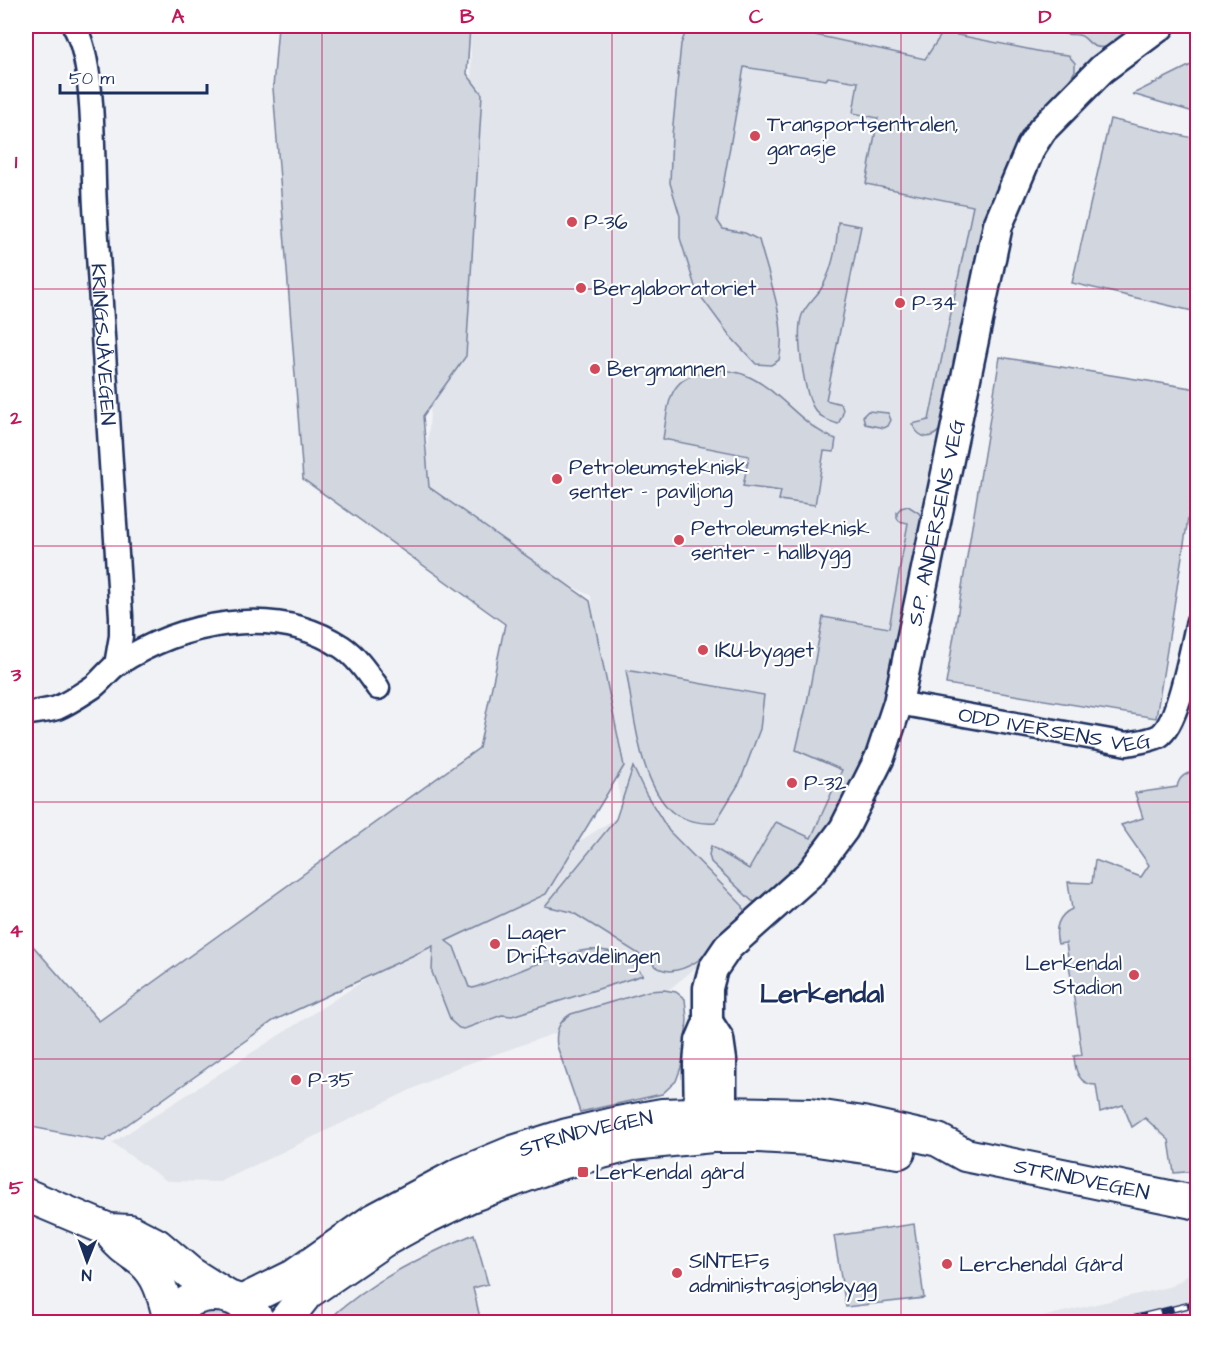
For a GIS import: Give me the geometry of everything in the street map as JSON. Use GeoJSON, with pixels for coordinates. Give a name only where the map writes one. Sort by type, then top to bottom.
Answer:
{"type":"FeatureCollection","features":[{"type":"Feature","properties":{"kind":"main road","name":"STRINDVEGEN"},"geometry":{"type":"LineString","coordinates":[[242,1306],[294,1276],[372,1221],[486,1162],[567,1135],[663,1114],[711,1121],[810,1127],[863,1123],[938,1140],[965,1155],[1197,1203]]}},
{"type":"Feature","properties":{"kind":"main road","name":"STRINDVEGEN"},"geometry":{"type":"LineString","coordinates":[[284,1323],[307,1293],[383,1241],[470,1196],[557,1164],[711,1121]]}},
{"type":"Feature","properties":{"kind":"main road"},"geometry":{"type":"LineString","coordinates":[[26,1195],[109,1230],[130,1231],[157,1245],[190,1273],[242,1306]]}},
{"type":"Feature","properties":{"kind":"main road"},"geometry":{"type":"LineString","coordinates":[[109,1230],[117,1243],[144,1263],[156,1277],[162,1289],[169,1321]]}},
{"type":"Feature","properties":{"kind":"main road"},"geometry":{"type":"LineString","coordinates":[[169,1321],[179,1308],[191,1299],[208,1294],[242,1306]]}},
{"type":"Feature","properties":{"kind":"street","name":"KRINGSJÅVEGEN"},"geometry":{"type":"LineString","coordinates":[[74,26],[80,37],[84,54],[90,99],[102,340],[121,616],[116,666]]}},
{"type":"Feature","properties":{"kind":"street","name":"S.P. ANDERSENS VEG"},"geometry":{"type":"LineString","coordinates":[[711,1121],[722,1060],[719,1039],[708,1022],[708,988],[717,962],[728,947],[811,873],[844,829],[880,757],[898,703],[998,225],[1031,147],[1042,130],[1102,69],[1160,26]]}},
{"type":"Feature","properties":{"kind":"street"},"geometry":{"type":"LineString","coordinates":[[26,714],[57,708],[94,686],[116,666],[162,641],[204,627],[235,621],[266,622],[303,629],[325,637],[344,648],[358,661],[378,688]]}},
{"type":"Feature","properties":{"kind":"street","name":"ODD IVERSENS VEG"},"geometry":{"type":"LineString","coordinates":[[898,703],[1127,744],[1147,740],[1165,731],[1175,713],[1197,621]]}},
{"type":"Feature","properties":{"kind":"shaded area"},"geometry":{"type":"Polygon","coordinates":[[[278,26],[470,26],[467,74],[482,94],[466,356],[423,416],[429,487],[590,601],[624,766],[546,894],[446,941],[454,947],[469,987],[473,988],[578,951],[605,951],[619,955],[643,975],[512,1016],[502,1015],[464,1029],[451,1021],[432,972],[433,946],[273,1021],[104,1141],[26,1126],[26,938],[99,1021],[479,748],[505,624],[303,479],[273,88],[278,26]]]}},
{"type":"Feature","properties":{"kind":"shaded area"},"geometry":{"type":"Polygon","coordinates":[[[470,26],[1160,26],[1031,147],[937,506],[811,873],[661,996],[456,1068],[220,1182],[167,1181],[112,1143],[622,814],[591,596],[422,511],[432,390],[475,190],[470,26]]]}},
{"type":"Feature","properties":{"kind":"shaded area"},"geometry":{"type":"Polygon","coordinates":[[[688,26],[774,26],[925,59],[943,32],[1068,55],[1075,63],[1075,71],[1066,86],[1017,145],[993,198],[976,257],[944,425],[936,434],[923,436],[912,424],[929,420],[973,206],[866,184],[878,118],[853,113],[858,82],[828,77],[826,80],[744,67],[717,220],[723,229],[745,233],[759,240],[772,284],[781,331],[779,360],[771,365],[756,364],[730,336],[696,290],[680,238],[680,216],[670,183],[681,44],[688,26]]]}},
{"type":"Feature","properties":{"kind":"shaded area"},"geometry":{"type":"Polygon","coordinates":[[[1052,26],[1142,26],[1120,42],[1100,47],[1092,45],[1081,36],[1061,33],[1052,26]]]}},
{"type":"Feature","properties":{"kind":"shaded area"},"geometry":{"type":"Polygon","coordinates":[[[1197,62],[1197,113],[1132,94],[1133,94],[1197,62]]]}},
{"type":"Feature","properties":{"kind":"shaded area"},"geometry":{"type":"Polygon","coordinates":[[[1110,119],[1197,139],[1197,312],[1072,283],[1110,119]]]}},
{"type":"Feature","properties":{"kind":"shaded area"},"geometry":{"type":"Polygon","coordinates":[[[838,222],[861,226],[826,400],[841,404],[843,412],[838,424],[820,415],[811,402],[804,378],[800,349],[800,324],[802,315],[821,289],[831,265],[838,222]]]}},
{"type":"Feature","properties":{"kind":"shaded area"},"geometry":{"type":"Polygon","coordinates":[[[1000,357],[1197,389],[1197,463],[1156,718],[946,684],[1000,357]]]}},
{"type":"Feature","properties":{"kind":"shaded area"},"geometry":{"type":"Polygon","coordinates":[[[722,370],[742,374],[757,381],[812,425],[836,439],[834,452],[824,451],[815,505],[779,500],[781,491],[743,486],[749,456],[663,439],[671,398],[681,381],[704,372],[722,370]]]}},
{"type":"Feature","properties":{"kind":"shaded area"},"geometry":{"type":"Polygon","coordinates":[[[868,411],[888,413],[891,420],[888,426],[884,428],[865,424],[863,416],[868,411]]]}},
{"type":"Feature","properties":{"kind":"shaded area"},"geometry":{"type":"Polygon","coordinates":[[[908,506],[919,513],[923,521],[881,718],[862,767],[833,824],[802,866],[759,903],[752,901],[711,862],[709,855],[711,846],[749,869],[776,822],[811,838],[842,770],[796,750],[823,617],[889,628],[908,523],[899,521],[897,512],[908,506]]]}},
{"type":"Feature","properties":{"kind":"shaded area"},"geometry":{"type":"Polygon","coordinates":[[[626,670],[764,695],[760,729],[740,782],[715,823],[696,822],[677,816],[658,794],[650,778],[639,742],[626,670]]]}},
{"type":"Feature","properties":{"kind":"shaded area"},"geometry":{"type":"Polygon","coordinates":[[[633,767],[646,794],[669,831],[743,906],[745,917],[726,937],[701,959],[674,971],[661,969],[572,912],[545,906],[616,819],[633,767]]]}},
{"type":"Feature","properties":{"kind":"shaded area","name":"Lerkendal Stadion"},"geometry":{"type":"Polygon","coordinates":[[[1197,771],[1197,1171],[1174,1173],[1169,1140],[1145,1118],[1132,1127],[1123,1105],[1100,1112],[1096,1085],[1086,1083],[1079,1076],[1074,1056],[1082,1055],[1066,943],[1058,944],[1057,933],[1060,919],[1072,909],[1068,882],[1092,883],[1095,860],[1141,877],[1149,865],[1121,825],[1143,818],[1135,793],[1177,787],[1184,775],[1197,771]]]}},
{"type":"Feature","properties":{"kind":"shaded area"},"geometry":{"type":"Polygon","coordinates":[[[649,991],[676,992],[685,999],[687,1019],[684,1059],[676,1081],[662,1094],[580,1112],[557,1046],[557,1032],[560,1024],[571,1014],[649,991]]]}},
{"type":"Feature","properties":{"kind":"shaded area"},"geometry":{"type":"Polygon","coordinates":[[[914,1224],[924,1298],[846,1307],[834,1236],[914,1224]]]}},
{"type":"Feature","properties":{"kind":"shaded area"},"geometry":{"type":"Polygon","coordinates":[[[474,1234],[488,1284],[473,1288],[481,1322],[326,1322],[377,1283],[434,1252],[474,1234]]]}},
{"type":"Feature","properties":{"kind":"shaded area"},"geometry":{"type":"Polygon","coordinates":[[[1197,1269],[1197,1322],[1021,1322],[1172,1286],[1197,1269]]]}},
{"type":"Feature","properties":{"kind":"shaded area"},"geometry":{"type":"Polygon","coordinates":[[[208,1310],[224,1313],[237,1322],[188,1322],[208,1310]]]}},
{"type":"Feature","properties":{"kind":"railway"},"geometry":{"type":"LineString","coordinates":[[1119,1322],[1198,1303]]}},
{"type":"Feature","properties":{"kind":"place","name":"Transportsentralen, garasje"},"geometry":{"type":"Point","coordinates":[755,136]}},
{"type":"Feature","properties":{"kind":"place","name":"P-36"},"geometry":{"type":"Point","coordinates":[572,222]}},
{"type":"Feature","properties":{"kind":"place","name":"Berglaboratoriet"},"geometry":{"type":"Point","coordinates":[581,288]}},
{"type":"Feature","properties":{"kind":"place","name":"P-34"},"geometry":{"type":"Point","coordinates":[900,303]}},
{"type":"Feature","properties":{"kind":"place","name":"Bergmannen"},"geometry":{"type":"Point","coordinates":[595,369]}},
{"type":"Feature","properties":{"kind":"place","name":"Petroleumsteknisk senter - paviljong"},"geometry":{"type":"Point","coordinates":[557,479]}},
{"type":"Feature","properties":{"kind":"place","name":"Petroleumsteknisk senter - hallbygg"},"geometry":{"type":"Point","coordinates":[679,540]}},
{"type":"Feature","properties":{"kind":"place","name":"IKU-bygget"},"geometry":{"type":"Point","coordinates":[703,650]}},
{"type":"Feature","properties":{"kind":"place","name":"P-32"},"geometry":{"type":"Point","coordinates":[792,783]}},
{"type":"Feature","properties":{"kind":"place","name":"Lager Driftsavdelingen"},"geometry":{"type":"Point","coordinates":[495,944]}},
{"type":"Feature","properties":{"kind":"place","name":"Lerkendal Stadion"},"geometry":{"type":"Point","coordinates":[1134,975]}},
{"type":"Feature","properties":{"kind":"place","name":"P-35"},"geometry":{"type":"Point","coordinates":[296,1080]}},
{"type":"Feature","properties":{"kind":"place","name":"Lerkendal gård"},"geometry":{"type":"Point","coordinates":[583,1172]}},
{"type":"Feature","properties":{"kind":"place","name":"Lerchendal Gård"},"geometry":{"type":"Point","coordinates":[947,1264]}},
{"type":"Feature","properties":{"kind":"place","name":"SINTEFs administrasjonsbygg"},"geometry":{"type":"Point","coordinates":[677,1273]}},
{"type":"Feature","properties":{"kind":"district","name":"Lerkendal"},"geometry":{"type":"Point","coordinates":[822,994]}}]}
